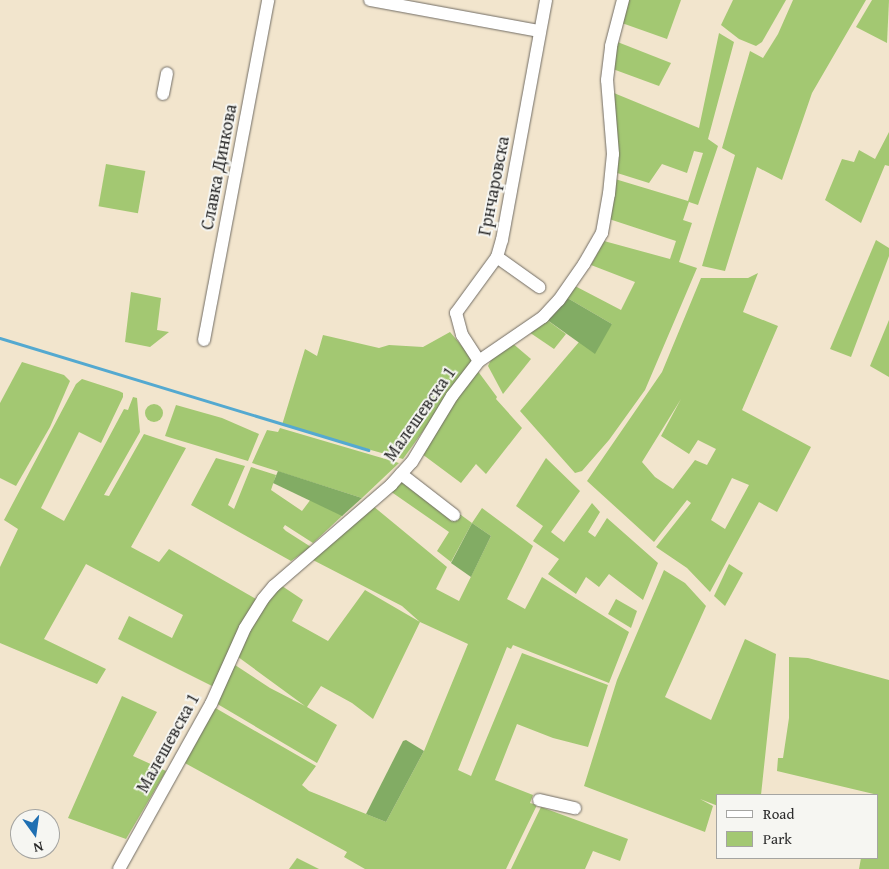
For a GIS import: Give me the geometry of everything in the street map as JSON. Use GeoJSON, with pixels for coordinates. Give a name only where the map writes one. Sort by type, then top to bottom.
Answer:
{"type":"FeatureCollection","features":[{"type":"Feature","properties":{"kind":"street","name":"Славка Динкова"},"geometry":{"type":"LineString","coordinates":[[204,340],[268,0]]}},
{"type":"Feature","properties":{"kind":"street"},"geometry":{"type":"LineString","coordinates":[[370,0],[539,31]]}},
{"type":"Feature","properties":{"kind":"street","name":"Грнчаровска"},"geometry":{"type":"LineString","coordinates":[[479,361],[462,335],[456,313],[497,257],[508,217],[539,31],[546,0]]}},
{"type":"Feature","properties":{"kind":"street","name":"Малешевска 1"},"geometry":{"type":"LineString","coordinates":[[119,869],[211,704],[244,628],[263,600],[274,586],[372,504],[400,474],[479,361],[526,329],[559,300],[602,233],[613,154],[609,62],[623,0]]}},
{"type":"Feature","properties":{"kind":"street"},"geometry":{"type":"LineString","coordinates":[[163,94],[167,73]]}},
{"type":"Feature","properties":{"kind":"street"},"geometry":{"type":"LineString","coordinates":[[497,257],[539,287]]}},
{"type":"Feature","properties":{"kind":"street"},"geometry":{"type":"LineString","coordinates":[[400,474],[454,515]]}},
{"type":"Feature","properties":{"kind":"street"},"geometry":{"type":"LineString","coordinates":[[539,800],[575,808]]}},
{"type":"Feature","properties":{"kind":"green space"},"geometry":{"type":"Polygon","coordinates":[[[625,0],[681,0],[667,39],[619,22],[625,0]]]}},
{"type":"Feature","properties":{"kind":"green space"},"geometry":{"type":"Polygon","coordinates":[[[733,0],[786,0],[762,42],[756,46],[739,39],[721,25],[733,0]]]}},
{"type":"Feature","properties":{"kind":"green space"},"geometry":{"type":"Polygon","coordinates":[[[793,0],[866,0],[812,93],[782,180],[757,167],[725,271],[702,266],[735,155],[722,148],[750,51],[763,58],[778,34],[793,0]]]}},
{"type":"Feature","properties":{"kind":"green space"},"geometry":{"type":"Polygon","coordinates":[[[872,0],[889,0],[887,43],[856,27],[872,0]]]}},
{"type":"Feature","properties":{"kind":"green space"},"geometry":{"type":"Polygon","coordinates":[[[719,33],[734,42],[708,139],[718,146],[698,205],[689,202],[683,220],[692,223],[679,262],[697,268],[645,390],[609,440],[582,471],[575,473],[520,411],[579,342],[612,324],[564,296],[575,286],[621,310],[635,282],[591,265],[604,241],[670,259],[676,241],[606,218],[615,179],[688,201],[703,153],[694,151],[687,173],[662,164],[649,183],[614,172],[609,91],[699,128],[719,33]]]}},
{"type":"Feature","properties":{"kind":"green space"},"geometry":{"type":"Polygon","coordinates":[[[615,41],[671,63],[659,86],[610,68],[615,41]]]}},
{"type":"Feature","properties":{"kind":"green space"},"geometry":{"type":"Polygon","coordinates":[[[889,132],[889,166],[885,165],[861,223],[825,200],[842,159],[854,162],[859,150],[875,159],[889,132]]]}},
{"type":"Feature","properties":{"kind":"green space"},"geometry":{"type":"Polygon","coordinates":[[[106,164],[145,171],[138,213],[99,206],[106,164]]]}},
{"type":"Feature","properties":{"kind":"green space"},"geometry":{"type":"Polygon","coordinates":[[[876,240],[889,248],[889,256],[851,357],[830,349],[876,240]]]}},
{"type":"Feature","properties":{"kind":"green space"},"geometry":{"type":"Polygon","coordinates":[[[758,273],[743,312],[778,326],[742,410],[811,447],[777,512],[759,502],[710,592],[687,568],[656,547],[691,503],[687,500],[654,542],[587,481],[662,372],[701,278],[748,278],[758,273]],[[681,399],[642,462],[655,477],[673,489],[695,460],[707,465],[716,449],[698,440],[689,454],[661,436],[681,399]],[[732,478],[711,520],[725,529],[749,485],[732,478]]]}},
{"type":"Feature","properties":{"kind":"green space"},"geometry":{"type":"Polygon","coordinates":[[[131,292],[161,298],[157,330],[169,332],[150,347],[125,342],[131,292]]]}},
{"type":"Feature","properties":{"kind":"green space"},"geometry":{"type":"Polygon","coordinates":[[[564,296],[612,324],[595,354],[543,317],[564,296]]]}},
{"type":"Feature","properties":{"kind":"green space"},"geometry":{"type":"Polygon","coordinates":[[[543,317],[566,334],[554,349],[526,330],[543,317]]]}},
{"type":"Feature","properties":{"kind":"green space"},"geometry":{"type":"Polygon","coordinates":[[[889,320],[889,377],[870,366],[889,320]]]}},
{"type":"Feature","properties":{"kind":"green space"},"geometry":{"type":"Polygon","coordinates":[[[450,332],[472,358],[469,367],[403,459],[282,425],[305,349],[317,356],[323,335],[379,348],[389,345],[423,347],[450,332]]]}},
{"type":"Feature","properties":{"kind":"green space"},"geometry":{"type":"Polygon","coordinates":[[[511,342],[531,359],[503,394],[488,366],[492,358],[511,342]]]}},
{"type":"Feature","properties":{"kind":"green space"},"geometry":{"type":"Polygon","coordinates":[[[22,362],[64,375],[70,381],[50,427],[16,486],[0,478],[0,403],[22,362]]]}},
{"type":"Feature","properties":{"kind":"green space"},"geometry":{"type":"Polygon","coordinates":[[[477,370],[497,397],[496,399],[522,428],[486,474],[476,464],[461,483],[422,454],[436,427],[477,370]]]}},
{"type":"Feature","properties":{"kind":"green space"},"geometry":{"type":"Polygon","coordinates":[[[82,379],[119,391],[123,393],[123,397],[101,443],[79,432],[41,508],[64,521],[124,409],[128,410],[133,397],[137,398],[140,432],[104,495],[109,496],[144,434],[186,448],[131,547],[159,562],[169,549],[256,599],[216,688],[118,639],[129,616],[172,638],[183,615],[86,564],[44,639],[106,669],[97,684],[0,643],[0,567],[18,529],[4,520],[76,384],[82,379]]]}},
{"type":"Feature","properties":{"kind":"green space"},"geometry":{"type":"Polygon","coordinates":[[[154,404],[160,407],[163,413],[160,419],[154,422],[148,419],[145,413],[148,407],[154,404]]]}},
{"type":"Feature","properties":{"kind":"green space"},"geometry":{"type":"Polygon","coordinates":[[[176,405],[222,418],[259,434],[248,461],[165,436],[176,405]]]}},
{"type":"Feature","properties":{"kind":"green space"},"geometry":{"type":"Polygon","coordinates":[[[280,428],[399,463],[362,498],[252,463],[267,430],[278,432],[280,428]]]}},
{"type":"Feature","properties":{"kind":"green space"},"geometry":{"type":"Polygon","coordinates":[[[216,458],[245,466],[228,505],[234,509],[251,467],[276,475],[271,490],[302,511],[311,499],[343,515],[313,543],[285,525],[283,528],[286,531],[311,547],[291,561],[191,505],[216,458]]]}},
{"type":"Feature","properties":{"kind":"green space"},"geometry":{"type":"Polygon","coordinates":[[[546,458],[580,491],[551,532],[564,542],[592,503],[600,512],[588,532],[595,537],[607,518],[658,563],[643,600],[609,574],[599,587],[586,577],[576,594],[548,574],[559,559],[533,541],[543,526],[516,506],[546,458]]]}},
{"type":"Feature","properties":{"kind":"green space"},"geometry":{"type":"Polygon","coordinates":[[[278,471],[362,498],[342,516],[273,483],[278,471]]]}},
{"type":"Feature","properties":{"kind":"green space"},"geometry":{"type":"Polygon","coordinates":[[[403,477],[432,494],[472,523],[451,562],[437,551],[449,532],[390,491],[403,477]]]}},
{"type":"Feature","properties":{"kind":"green space"},"geometry":{"type":"Polygon","coordinates":[[[373,506],[447,567],[436,589],[459,601],[491,536],[472,523],[482,508],[533,546],[507,599],[525,609],[542,577],[629,632],[609,683],[513,645],[511,649],[507,647],[458,770],[471,776],[522,653],[608,685],[588,747],[553,738],[517,724],[495,780],[533,795],[530,803],[537,805],[506,869],[365,869],[344,857],[347,852],[183,762],[212,706],[316,766],[302,785],[309,791],[386,822],[424,751],[468,644],[420,622],[402,606],[311,559],[373,506]]]}},
{"type":"Feature","properties":{"kind":"green space"},"geometry":{"type":"Polygon","coordinates":[[[472,523],[491,536],[471,577],[451,563],[472,523]]]}},
{"type":"Feature","properties":{"kind":"green space"},"geometry":{"type":"Polygon","coordinates":[[[729,564],[743,573],[725,606],[714,596],[729,564]]]}},
{"type":"Feature","properties":{"kind":"green space"},"geometry":{"type":"Polygon","coordinates":[[[664,570],[685,583],[706,606],[665,697],[711,720],[745,639],[776,654],[761,794],[716,794],[716,805],[700,799],[713,806],[705,832],[584,786],[617,680],[664,570]]]}},
{"type":"Feature","properties":{"kind":"green space"},"geometry":{"type":"Polygon","coordinates":[[[279,584],[303,600],[292,621],[328,641],[365,590],[420,622],[373,719],[352,703],[321,686],[307,707],[337,725],[317,763],[214,702],[232,663],[270,688],[305,706],[234,654],[279,584]]]}},
{"type":"Feature","properties":{"kind":"green space"},"geometry":{"type":"Polygon","coordinates":[[[616,599],[637,611],[631,628],[608,614],[616,599]]]}},
{"type":"Feature","properties":{"kind":"green space"},"geometry":{"type":"Polygon","coordinates":[[[789,657],[808,658],[889,680],[889,869],[859,869],[861,859],[879,859],[879,794],[777,771],[778,758],[783,758],[789,718],[789,657]]]}},
{"type":"Feature","properties":{"kind":"green space"},"geometry":{"type":"Polygon","coordinates":[[[122,696],[157,712],[133,756],[166,771],[126,839],[68,818],[122,696]]]}},
{"type":"Feature","properties":{"kind":"green space"},"geometry":{"type":"Polygon","coordinates":[[[406,740],[424,751],[386,822],[366,814],[403,741],[406,740]]]}},
{"type":"Feature","properties":{"kind":"green space"},"geometry":{"type":"Polygon","coordinates":[[[541,807],[628,839],[620,861],[593,851],[585,869],[511,869],[541,807]]]}},
{"type":"Feature","properties":{"kind":"green space"},"geometry":{"type":"Polygon","coordinates":[[[297,858],[319,869],[289,869],[297,858]]]}},
{"type":"Feature","properties":{"kind":"waterway"},"geometry":{"type":"LineString","coordinates":[[0,338],[368,450]]}}]}
